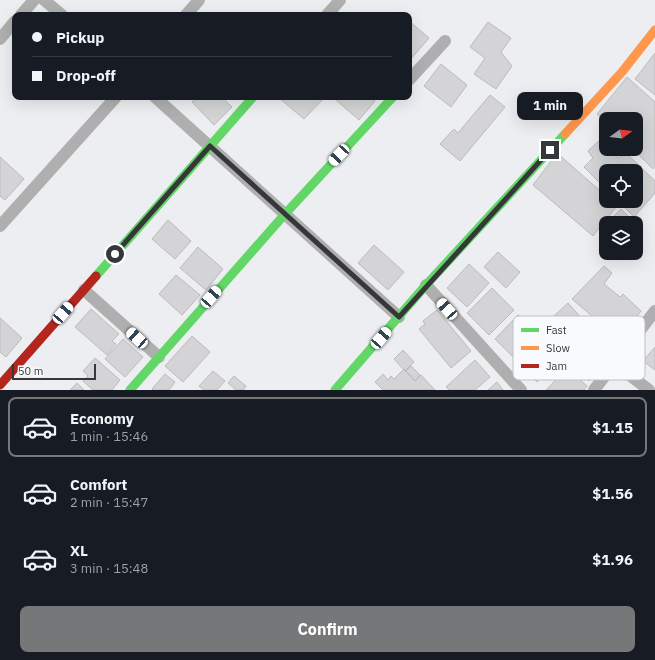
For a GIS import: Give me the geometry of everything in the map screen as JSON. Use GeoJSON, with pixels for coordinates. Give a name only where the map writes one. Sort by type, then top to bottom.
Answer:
{"type":"FeatureCollection","features":[{"type":"Feature","properties":{"kind":"street"},"geometry":{"type":"LineString","coordinates":[[24,12],[34,0]]}},
{"type":"Feature","properties":{"kind":"street"},"geometry":{"type":"LineString","coordinates":[[44,0],[58,12]]}},
{"type":"Feature","properties":{"kind":"street"},"geometry":{"type":"LineString","coordinates":[[189,12],[199,0]]}},
{"type":"Feature","properties":{"kind":"street"},"geometry":{"type":"LineString","coordinates":[[330,12],[340,0]]}},
{"type":"Feature","properties":{"kind":"street"},"geometry":{"type":"LineString","coordinates":[[0,39],[12,25]]}},
{"type":"Feature","properties":{"kind":"street"},"geometry":{"type":"LineString","coordinates":[[334,390],[426,285],[622,72],[655,30]]}},
{"type":"Feature","properties":{"kind":"street"},"geometry":{"type":"LineString","coordinates":[[412,77],[445,41]]}},
{"type":"Feature","properties":{"kind":"street"},"geometry":{"type":"LineString","coordinates":[[0,226],[4,213],[113,100]]}},
{"type":"Feature","properties":{"kind":"street"},"geometry":{"type":"LineString","coordinates":[[158,100],[399,317]]}},
{"type":"Feature","properties":{"kind":"street"},"geometry":{"type":"LineString","coordinates":[[0,385],[250,100]]}},
{"type":"Feature","properties":{"kind":"street"},"geometry":{"type":"LineString","coordinates":[[130,390],[285,214],[390,100]]}},
{"type":"Feature","properties":{"kind":"street"},"geometry":{"type":"LineString","coordinates":[[426,285],[521,390]]}},
{"type":"Feature","properties":{"kind":"street"},"geometry":{"type":"LineString","coordinates":[[84,290],[159,357]]}},
{"type":"Feature","properties":{"kind":"street"},"geometry":{"type":"LineString","coordinates":[[645,324],[655,311]]}},
{"type":"Feature","properties":{"kind":"street"},"geometry":{"type":"LineString","coordinates":[[594,390],[601,380]]}},
{"type":"Feature","properties":{"kind":"street"},"geometry":{"type":"LineString","coordinates":[[636,380],[649,390]]}},
{"type":"Feature","properties":{"kind":"building"},"geometry":{"type":"Polygon","coordinates":[[[488,22],[511,38],[501,52],[512,66],[496,89],[474,74],[485,58],[470,47],[488,22]]]}},
{"type":"Feature","properties":{"kind":"building"},"geometry":{"type":"Polygon","coordinates":[[[412,24],[429,38],[412,58],[412,24]]]}},
{"type":"Feature","properties":{"kind":"building"},"geometry":{"type":"Polygon","coordinates":[[[655,53],[655,95],[635,79],[655,53]]]}},
{"type":"Feature","properties":{"kind":"building"},"geometry":{"type":"Polygon","coordinates":[[[441,64],[467,85],[451,107],[424,86],[441,64]]]}},
{"type":"Feature","properties":{"kind":"building"},"geometry":{"type":"Polygon","coordinates":[[[627,77],[655,102],[655,166],[653,169],[640,156],[643,156],[643,112],[599,112],[599,116],[597,114],[627,77]]]}},
{"type":"Feature","properties":{"kind":"building"},"geometry":{"type":"Polygon","coordinates":[[[490,95],[505,107],[460,161],[440,144],[454,129],[458,133],[490,95]]]}},
{"type":"Feature","properties":{"kind":"building"},"geometry":{"type":"Polygon","coordinates":[[[194,100],[225,100],[232,107],[214,125],[192,102],[194,100]]]}},
{"type":"Feature","properties":{"kind":"building"},"geometry":{"type":"Polygon","coordinates":[[[282,100],[322,100],[304,119],[282,100]]]}},
{"type":"Feature","properties":{"kind":"building"},"geometry":{"type":"Polygon","coordinates":[[[336,100],[374,100],[375,101],[359,120],[336,100]]]}},
{"type":"Feature","properties":{"kind":"building"},"geometry":{"type":"Polygon","coordinates":[[[599,141],[599,156],[616,156],[618,158],[621,156],[629,156],[637,164],[599,164],[599,182],[584,167],[593,158],[588,151],[599,141]]]}},
{"type":"Feature","properties":{"kind":"building"},"geometry":{"type":"Polygon","coordinates":[[[557,153],[599,190],[599,208],[615,208],[609,216],[599,216],[599,228],[593,236],[533,185],[557,153]]]}},
{"type":"Feature","properties":{"kind":"building"},"geometry":{"type":"Polygon","coordinates":[[[0,157],[24,179],[5,200],[0,196],[0,157]]]}},
{"type":"Feature","properties":{"kind":"building"},"geometry":{"type":"Polygon","coordinates":[[[643,169],[655,181],[655,193],[643,207],[643,169]]]}},
{"type":"Feature","properties":{"kind":"building"},"geometry":{"type":"Polygon","coordinates":[[[625,208],[642,208],[635,216],[625,208]]]}},
{"type":"Feature","properties":{"kind":"building"},"geometry":{"type":"Polygon","coordinates":[[[621,209],[628,216],[614,216],[621,209]]]}},
{"type":"Feature","properties":{"kind":"building"},"geometry":{"type":"Polygon","coordinates":[[[168,220],[191,241],[175,259],[152,239],[168,220]]]}},
{"type":"Feature","properties":{"kind":"building"},"geometry":{"type":"Polygon","coordinates":[[[374,245],[404,272],[388,290],[358,263],[374,245]]]}},
{"type":"Feature","properties":{"kind":"building"},"geometry":{"type":"Polygon","coordinates":[[[198,247],[223,269],[206,290],[180,268],[198,247]]]}},
{"type":"Feature","properties":{"kind":"building"},"geometry":{"type":"Polygon","coordinates":[[[498,252],[520,272],[506,288],[484,267],[498,252]]]}},
{"type":"Feature","properties":{"kind":"building"},"geometry":{"type":"Polygon","coordinates":[[[469,264],[489,283],[467,307],[447,288],[469,264]]]}},
{"type":"Feature","properties":{"kind":"building"},"geometry":{"type":"Polygon","coordinates":[[[604,266],[612,273],[604,284],[620,297],[623,294],[641,311],[637,316],[592,316],[572,299],[604,266]]]}},
{"type":"Feature","properties":{"kind":"building"},"geometry":{"type":"Polygon","coordinates":[[[176,275],[200,295],[182,315],[159,294],[176,275]]]}},
{"type":"Feature","properties":{"kind":"building"},"geometry":{"type":"Polygon","coordinates":[[[492,288],[514,310],[489,335],[467,313],[492,288]]]}},
{"type":"Feature","properties":{"kind":"building"},"geometry":{"type":"Polygon","coordinates":[[[568,303],[580,316],[554,316],[568,303]]]}},
{"type":"Feature","properties":{"kind":"building"},"geometry":{"type":"Polygon","coordinates":[[[91,309],[119,334],[112,341],[116,344],[107,355],[75,327],[91,309]]]}},
{"type":"Feature","properties":{"kind":"building"},"geometry":{"type":"Polygon","coordinates":[[[437,310],[471,351],[451,368],[419,329],[425,324],[423,321],[437,310]]]}},
{"type":"Feature","properties":{"kind":"building"},"geometry":{"type":"Polygon","coordinates":[[[0,318],[22,338],[6,357],[0,352],[0,318]]]}},
{"type":"Feature","properties":{"kind":"building"},"geometry":{"type":"Polygon","coordinates":[[[513,320],[513,357],[495,339],[513,320]]]}},
{"type":"Feature","properties":{"kind":"building"},"geometry":{"type":"Polygon","coordinates":[[[192,336],[210,352],[183,382],[165,366],[192,336]]]}},
{"type":"Feature","properties":{"kind":"building"},"geometry":{"type":"Polygon","coordinates":[[[123,339],[143,357],[125,377],[105,359],[123,339]]]}},
{"type":"Feature","properties":{"kind":"building"},"geometry":{"type":"Polygon","coordinates":[[[655,347],[655,370],[645,362],[645,359],[655,347]]]}},
{"type":"Feature","properties":{"kind":"building"},"geometry":{"type":"Polygon","coordinates":[[[403,350],[414,362],[405,371],[394,359],[403,350]]]}},
{"type":"Feature","properties":{"kind":"building"},"geometry":{"type":"Polygon","coordinates":[[[95,358],[120,380],[112,390],[93,390],[83,381],[88,376],[83,371],[95,358]]]}},
{"type":"Feature","properties":{"kind":"building"},"geometry":{"type":"Polygon","coordinates":[[[475,360],[490,377],[475,390],[449,390],[446,387],[475,360]]]}},
{"type":"Feature","properties":{"kind":"building"},"geometry":{"type":"Polygon","coordinates":[[[411,366],[420,375],[415,381],[406,371],[411,366]]]}},
{"type":"Feature","properties":{"kind":"building"},"geometry":{"type":"Polygon","coordinates":[[[404,369],[415,381],[421,375],[435,390],[383,390],[375,382],[383,374],[388,380],[391,376],[394,379],[404,369]]]}},
{"type":"Feature","properties":{"kind":"building"},"geometry":{"type":"Polygon","coordinates":[[[213,371],[225,381],[217,390],[204,390],[199,386],[213,371]]]}},
{"type":"Feature","properties":{"kind":"building"},"geometry":{"type":"Polygon","coordinates":[[[165,374],[175,382],[169,390],[153,390],[152,389],[165,374]]]}},
{"type":"Feature","properties":{"kind":"building"},"geometry":{"type":"Polygon","coordinates":[[[234,376],[246,386],[243,390],[236,390],[228,383],[234,376]]]}},
{"type":"Feature","properties":{"kind":"building"},"geometry":{"type":"Polygon","coordinates":[[[556,380],[580,380],[587,386],[584,390],[546,390],[556,380]]]}},
{"type":"Feature","properties":{"kind":"building"},"geometry":{"type":"Polygon","coordinates":[[[497,382],[503,390],[488,390],[497,382]]]}},
{"type":"Feature","properties":{"kind":"building"},"geometry":{"type":"Polygon","coordinates":[[[77,383],[84,390],[70,390],[77,383]]]}},
{"type":"Feature","properties":{"kind":"traffic: fast"},"geometry":{"type":"LineString","coordinates":[[96,276],[250,100]]}},
{"type":"Feature","properties":{"kind":"traffic: fast"},"geometry":{"type":"LineString","coordinates":[[130,390],[285,214],[390,100]]}},
{"type":"Feature","properties":{"kind":"traffic: fast"},"geometry":{"type":"LineString","coordinates":[[335,390],[426,285],[565,134]]}},
{"type":"Feature","properties":{"kind":"traffic: slow"},"geometry":{"type":"LineString","coordinates":[[565,134],[622,72],[655,30]]}},
{"type":"Feature","properties":{"kind":"traffic: jam"},"geometry":{"type":"LineString","coordinates":[[0,385],[96,276]]}},
{"type":"Feature","properties":{"kind":"route"},"geometry":{"type":"LineString","coordinates":[[115,254],[210,146],[399,317],[426,285],[550,150]]}}]}
